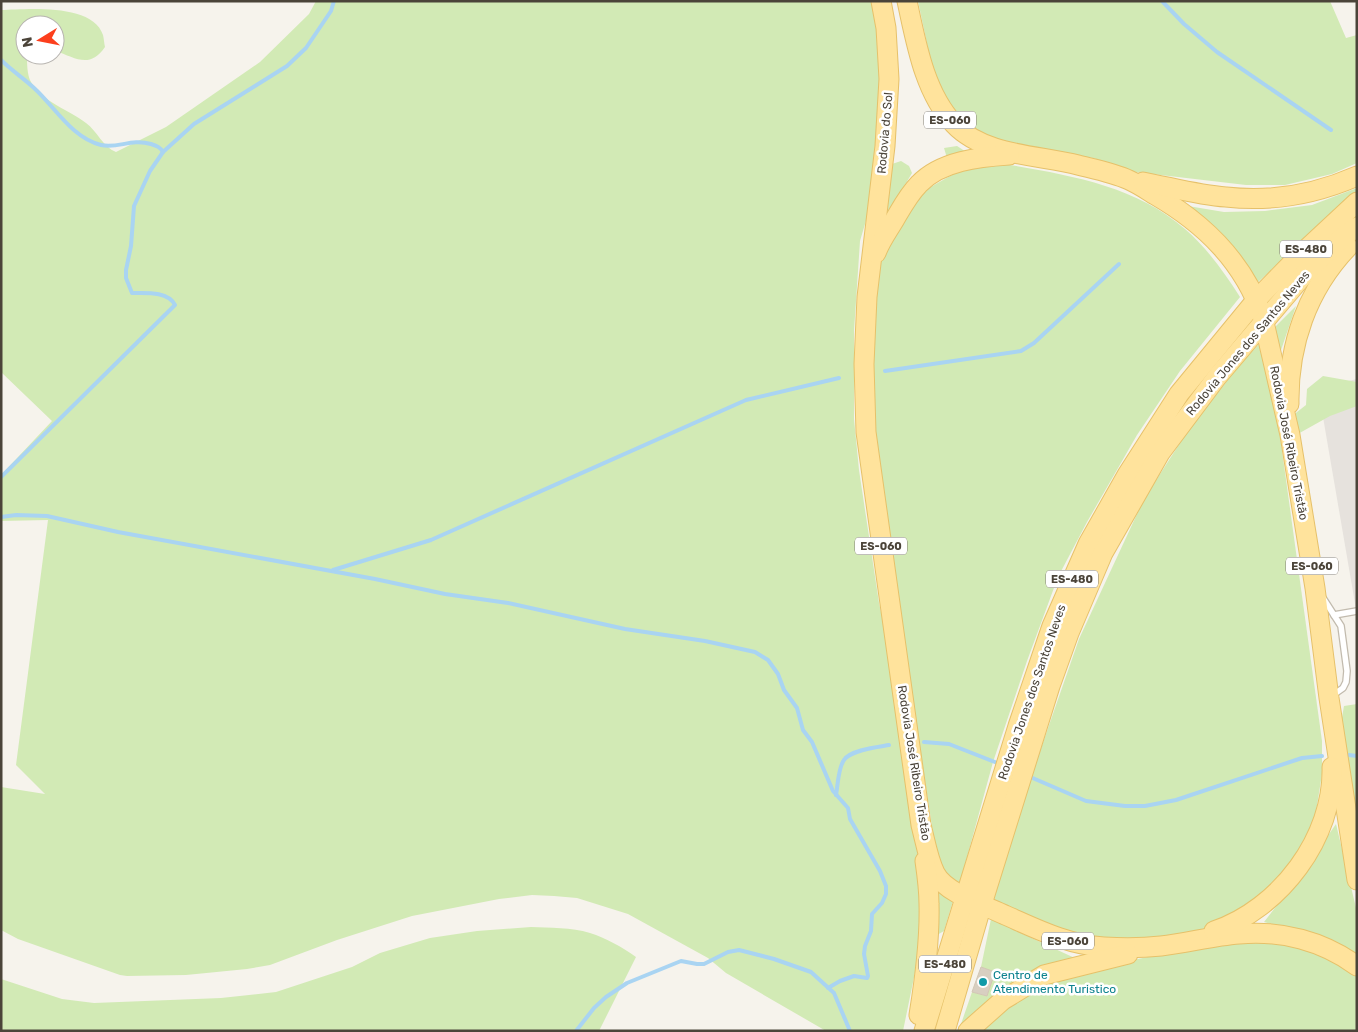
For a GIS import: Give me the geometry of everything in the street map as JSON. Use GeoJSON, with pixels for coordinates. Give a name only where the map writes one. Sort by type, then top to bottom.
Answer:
{"type":"FeatureCollection","features":[{"type":"Feature","properties":{"kind":"main road","name":"Rodovia do Sol"},"geometry":{"type":"LineString","coordinates":[[870,266],[885,146],[889,79],[886,28],[881,1]]}},
{"type":"Feature","properties":{"kind":"main road","name":"ES-060"},"geometry":{"type":"LineString","coordinates":[[907,1],[918,54],[936,98],[947,116],[955,126],[979,141],[1015,154]]}},
{"type":"Feature","properties":{"kind":"main road"},"geometry":{"type":"LineString","coordinates":[[870,266],[882,239],[919,184],[935,172],[959,163],[982,157],[1015,154]]}},
{"type":"Feature","properties":{"kind":"main road","name":"Rodovia José Ribeiro Tristão"},"geometry":{"type":"LineString","coordinates":[[1015,154],[1077,165],[1128,180],[1176,207],[1200,225],[1228,254],[1257,299],[1290,435],[1315,588],[1329,698],[1357,880]]}},
{"type":"Feature","properties":{"kind":"main road"},"geometry":{"type":"LineString","coordinates":[[1128,180],[1226,197],[1263,198],[1307,193],[1357,176]]}},
{"type":"Feature","properties":{"kind":"main road","name":"Rodovia Jones dos Santos Neves"},"geometry":{"type":"LineString","coordinates":[[945,1031],[974,901],[1018,726],[1052,626],[1088,544],[1127,475],[1185,387],[1257,299],[1299,256],[1357,202]]}},
{"type":"Feature","properties":{"kind":"main road","name":"Rodovia Jones dos Santos Neves"},"geometry":{"type":"LineString","coordinates":[[924,1031],[974,901],[1069,633],[1103,554],[1160,453],[1217,377],[1307,272],[1343,237],[1357,227]]}},
{"type":"Feature","properties":{"kind":"main road"},"geometry":{"type":"LineString","coordinates":[[1290,435],[1289,389],[1296,340],[1312,296],[1322,278],[1357,237]]}},
{"type":"Feature","properties":{"kind":"main road","name":"Rodovia José Ribeiro Tristão"},"geometry":{"type":"LineString","coordinates":[[870,266],[864,364],[866,432],[921,825],[934,872],[942,884],[974,901],[1055,937],[1081,944],[1104,947],[1168,945],[1238,934],[1268,933],[1307,940],[1343,956],[1357,966]]}},
{"type":"Feature","properties":{"kind":"main road"},"geometry":{"type":"LineString","coordinates":[[968,1031],[1003,1000],[1044,975],[1168,945],[1230,925],[1254,910],[1284,885],[1302,862],[1323,820],[1332,787],[1329,698]]}},
{"type":"Feature","properties":{"kind":"main road"},"geometry":{"type":"LineString","coordinates":[[916,1031],[925,976],[929,932],[929,902],[921,825]]}},
{"type":"Feature","properties":{"kind":"lane"},"geometry":{"type":"LineString","coordinates":[[1315,588],[1342,629],[1347,678],[1343,688],[1329,698]]}},
{"type":"Feature","properties":{"kind":"lane"},"geometry":{"type":"LineString","coordinates":[[1334,615],[1357,611]]}},
{"type":"Feature","properties":{"kind":"shaded area"},"geometry":{"type":"Polygon","coordinates":[[[1357,379],[1357,615],[1318,388],[1357,379]]]}},
{"type":"Feature","properties":{"kind":"green space"},"geometry":{"type":"Polygon","coordinates":[[[316,1],[873,1],[881,70],[870,207],[860,241],[854,331],[854,419],[859,470],[879,603],[889,649],[921,873],[919,953],[903,1031],[826,1031],[726,973],[708,958],[628,914],[577,898],[532,895],[499,899],[412,916],[337,940],[270,965],[186,975],[120,975],[18,939],[1,930],[1,787],[45,794],[16,765],[48,520],[1,521],[1,475],[52,421],[1,372],[1,10],[58,10],[86,17],[97,25],[103,35],[105,47],[93,58],[82,60],[65,54],[65,15],[15,15],[15,65],[28,65],[31,82],[41,94],[86,123],[111,150],[116,152],[166,127],[260,62],[309,14],[316,1]]]}},
{"type":"Feature","properties":{"kind":"green space"},"geometry":{"type":"Polygon","coordinates":[[[918,1],[1330,1],[1346,38],[1357,35],[1357,163],[1332,174],[1285,185],[1246,185],[1135,172],[1093,158],[999,145],[967,125],[945,101],[931,63],[918,1]]]}},
{"type":"Feature","properties":{"kind":"green space"},"geometry":{"type":"Polygon","coordinates":[[[957,146],[977,159],[950,168],[944,148],[957,146]]]}},
{"type":"Feature","properties":{"kind":"green space"},"geometry":{"type":"Polygon","coordinates":[[[901,161],[909,166],[912,173],[886,217],[892,164],[901,161]]]}},
{"type":"Feature","properties":{"kind":"green space"},"geometry":{"type":"Polygon","coordinates":[[[1005,164],[1100,184],[1145,202],[1185,229],[1201,244],[1228,278],[1240,297],[1180,371],[1137,435],[1058,577],[993,762],[960,883],[949,881],[938,865],[876,464],[873,382],[875,296],[881,260],[920,193],[959,171],[1005,164]]]}},
{"type":"Feature","properties":{"kind":"green space"},"geometry":{"type":"Polygon","coordinates":[[[1357,188],[1357,191],[1257,283],[1188,206],[1224,212],[1265,211],[1312,205],[1357,188]]]}},
{"type":"Feature","properties":{"kind":"green space"},"geometry":{"type":"Polygon","coordinates":[[[1296,306],[1280,353],[1273,329],[1296,306]]]}},
{"type":"Feature","properties":{"kind":"green space"},"geometry":{"type":"Polygon","coordinates":[[[1260,343],[1269,374],[1280,436],[1322,741],[1322,774],[1315,818],[1297,857],[1261,896],[1218,926],[1167,939],[1108,940],[1059,932],[995,906],[991,892],[1079,639],[1144,499],[1187,432],[1237,368],[1260,343]]]}},
{"type":"Feature","properties":{"kind":"green space"},"geometry":{"type":"Polygon","coordinates":[[[1323,376],[1357,382],[1357,406],[1330,416],[1296,435],[1292,416],[1306,405],[1307,389],[1323,376]]]}},
{"type":"Feature","properties":{"kind":"green space"},"geometry":{"type":"Polygon","coordinates":[[[1357,704],[1357,832],[1341,723],[1344,706],[1357,704]]]}},
{"type":"Feature","properties":{"kind":"green space"},"geometry":{"type":"Polygon","coordinates":[[[1336,824],[1357,912],[1357,960],[1301,932],[1264,922],[1299,877],[1336,824]]]}},
{"type":"Feature","properties":{"kind":"green space"},"geometry":{"type":"Polygon","coordinates":[[[935,888],[953,901],[944,931],[937,935],[935,888]]]}},
{"type":"Feature","properties":{"kind":"green space"},"geometry":{"type":"Polygon","coordinates":[[[991,919],[1079,960],[975,1013],[960,1027],[972,992],[987,996],[994,972],[981,967],[991,919]]]}},
{"type":"Feature","properties":{"kind":"green space"},"geometry":{"type":"Polygon","coordinates":[[[531,927],[568,929],[590,933],[614,943],[636,957],[599,1031],[1,1031],[1,979],[62,999],[94,1003],[221,998],[276,992],[352,967],[380,953],[430,938],[477,931],[531,927]]]}},
{"type":"Feature","properties":{"kind":"green space"},"geometry":{"type":"Polygon","coordinates":[[[1239,938],[1298,942],[1357,975],[1357,1031],[975,1031],[1009,1003],[1066,974],[1239,938]]]}},
{"type":"Feature","properties":{"kind":"building","name":"Centro de Atendimento Turistico"},"geometry":{"type":"Polygon","coordinates":[[[981,967],[995,972],[987,996],[972,992],[981,967]]]}},
{"type":"Feature","properties":{"kind":"waterway"},"geometry":{"type":"LineString","coordinates":[[1,477],[175,305],[172,300],[162,295],[132,293],[126,278],[134,206],[150,171],[163,152],[194,124],[287,66],[306,48],[331,11],[334,1]]}},
{"type":"Feature","properties":{"kind":"waterway"},"geometry":{"type":"LineString","coordinates":[[1162,1],[1184,24],[1217,52],[1331,130]]}},
{"type":"Feature","properties":{"kind":"waterway"},"geometry":{"type":"LineString","coordinates":[[1,60],[34,88],[64,121],[81,136],[107,146],[144,142],[157,146],[163,152]]}},
{"type":"Feature","properties":{"kind":"waterway"},"geometry":{"type":"LineString","coordinates":[[885,371],[1021,351],[1034,343],[1119,264]]}},
{"type":"Feature","properties":{"kind":"waterway"},"geometry":{"type":"LineString","coordinates":[[333,570],[431,540],[746,400],[839,378]]}},
{"type":"Feature","properties":{"kind":"waterway"},"geometry":{"type":"LineString","coordinates":[[1,517],[16,515],[47,516],[118,532],[375,579],[445,594],[508,603],[625,629],[705,641],[755,652],[768,660],[778,674],[784,690],[797,708],[803,730],[812,742],[833,791],[848,808],[850,819],[880,871],[886,886],[886,894],[882,903],[872,914],[871,931],[865,946],[867,978],[854,976],[828,988]]}},
{"type":"Feature","properties":{"kind":"waterway"},"geometry":{"type":"LineString","coordinates":[[924,742],[949,744],[1000,764]]}},
{"type":"Feature","properties":{"kind":"waterway"},"geometry":{"type":"LineString","coordinates":[[836,795],[840,767],[847,757],[865,750],[889,745]]}},
{"type":"Feature","properties":{"kind":"waterway"},"geometry":{"type":"LineString","coordinates":[[1349,755],[1357,756]]}},
{"type":"Feature","properties":{"kind":"waterway"},"geometry":{"type":"LineString","coordinates":[[1028,776],[1086,801],[1125,806],[1145,806],[1176,800],[1302,758],[1322,756]]}},
{"type":"Feature","properties":{"kind":"waterway"},"geometry":{"type":"LineString","coordinates":[[576,1031],[594,1008],[606,997],[627,983],[681,961],[704,964],[728,952],[739,950],[774,959],[811,972],[834,993],[850,1031]]}},
{"type":"Feature","properties":{"kind":"place","name":"Centro de Atendimento Turistico"},"geometry":{"type":"Point","coordinates":[983,982]}}]}
